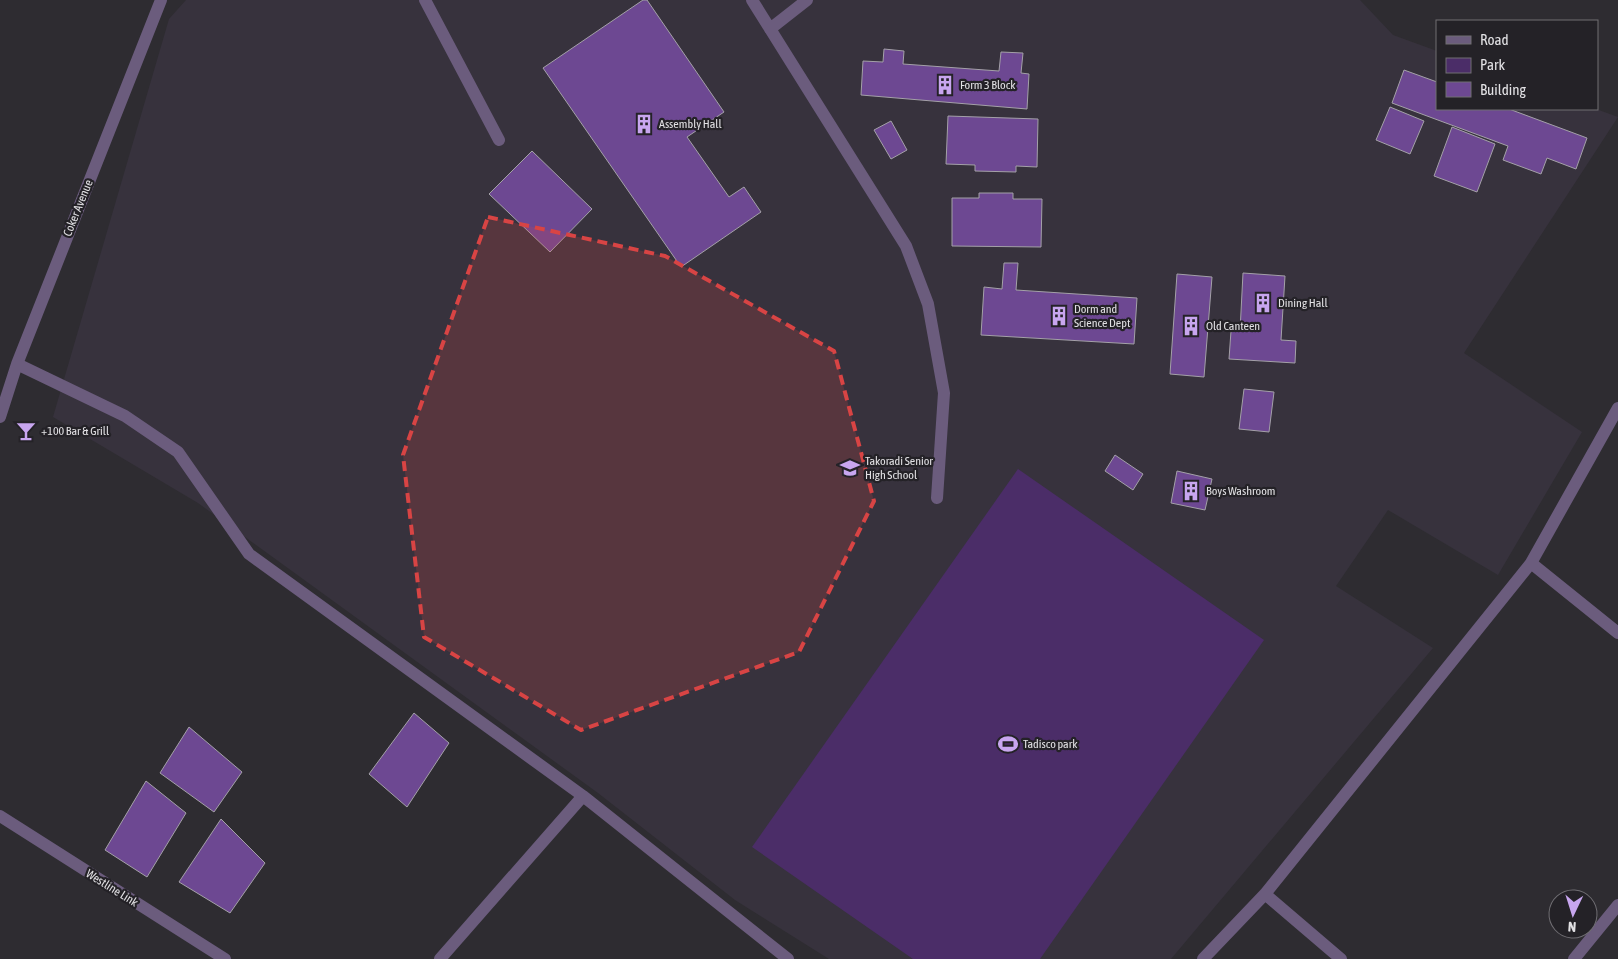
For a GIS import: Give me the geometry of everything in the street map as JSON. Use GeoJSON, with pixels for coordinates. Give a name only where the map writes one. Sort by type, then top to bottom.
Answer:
{"type":"FeatureCollection","features":[{"type":"Feature","properties":{"kind":"street","name":"Coker Avenue"},"geometry":{"type":"LineString","coordinates":[[0,417],[16,364],[160,0]]}},
{"type":"Feature","properties":{"kind":"street"},"geometry":{"type":"LineString","coordinates":[[425,0],[500,140]]}},
{"type":"Feature","properties":{"kind":"street"},"geometry":{"type":"LineString","coordinates":[[752,0],[906,246],[928,304],[944,393],[937,498]]}},
{"type":"Feature","properties":{"kind":"street"},"geometry":{"type":"LineString","coordinates":[[770,28],[807,0]]}},
{"type":"Feature","properties":{"kind":"street"},"geometry":{"type":"LineString","coordinates":[[16,364],[125,416],[178,452],[249,554],[582,796],[788,959]]}},
{"type":"Feature","properties":{"kind":"street"},"geometry":{"type":"LineString","coordinates":[[1203,959],[1265,894],[1531,563],[1618,408]]}},
{"type":"Feature","properties":{"kind":"street"},"geometry":{"type":"LineString","coordinates":[[1531,563],[1618,633]]}},
{"type":"Feature","properties":{"kind":"street"},"geometry":{"type":"LineString","coordinates":[[440,959],[582,796]]}},
{"type":"Feature","properties":{"kind":"street","name":"Westline Link"},"geometry":{"type":"LineString","coordinates":[[0,816],[224,959]]}},
{"type":"Feature","properties":{"kind":"street"},"geometry":{"type":"LineString","coordinates":[[1265,894],[1340,959]]}},
{"type":"Feature","properties":{"kind":"street"},"geometry":{"type":"LineString","coordinates":[[1574,959],[1618,905]]}},
{"type":"Feature","properties":{"kind":"highlighted area"},"geometry":{"type":"Polygon","coordinates":[[[488,217],[665,256],[834,351],[874,501],[799,652],[581,730],[424,637],[403,455],[488,217]]]}},
{"type":"Feature","properties":{"kind":"shaded area","name":"Takoradi Senior High School"},"geometry":{"type":"Polygon","coordinates":[[[186,0],[1360,0],[1393,35],[1436,51],[1436,110],[1598,110],[1618,117],[1464,353],[1582,432],[1498,575],[1388,510],[1336,586],[1433,648],[1171,959],[829,959],[735,900],[598,793],[198,503],[53,417],[169,19],[186,0]]]}},
{"type":"Feature","properties":{"kind":"green space","name":"Tadisco park"},"geometry":{"type":"Polygon","coordinates":[[[1018,469],[1264,640],[1040,959],[913,959],[752,847],[1018,469]]]}},
{"type":"Feature","properties":{"kind":"building","name":"Assembly Hall"},"geometry":{"type":"Polygon","coordinates":[[[643,0],[647,0],[724,112],[687,137],[729,197],[744,187],[761,212],[681,267],[543,68],[643,0]]]}},
{"type":"Feature","properties":{"kind":"building","name":"Form 3 Block"},"geometry":{"type":"Polygon","coordinates":[[[884,49],[904,51],[903,64],[999,71],[1001,52],[1023,53],[1021,73],[1029,74],[1027,109],[861,95],[863,61],[883,62],[884,49]]]}},
{"type":"Feature","properties":{"kind":"building"},"geometry":{"type":"Polygon","coordinates":[[[1404,70],[1436,82],[1436,110],[1512,110],[1587,138],[1576,169],[1547,158],[1541,174],[1503,160],[1508,146],[1392,103],[1404,70]]]}},
{"type":"Feature","properties":{"kind":"building"},"geometry":{"type":"Polygon","coordinates":[[[1390,107],[1424,121],[1410,154],[1376,140],[1390,107]]]}},
{"type":"Feature","properties":{"kind":"building"},"geometry":{"type":"Polygon","coordinates":[[[948,116],[1038,119],[1037,167],[1016,166],[1016,172],[975,171],[975,165],[946,164],[948,116]]]}},
{"type":"Feature","properties":{"kind":"building"},"geometry":{"type":"Polygon","coordinates":[[[891,121],[907,150],[891,159],[874,130],[891,121]]]}},
{"type":"Feature","properties":{"kind":"building"},"geometry":{"type":"Polygon","coordinates":[[[1452,127],[1495,144],[1477,192],[1434,176],[1452,127]]]}},
{"type":"Feature","properties":{"kind":"building"},"geometry":{"type":"Polygon","coordinates":[[[532,151],[592,209],[550,252],[489,194],[532,151]]]}},
{"type":"Feature","properties":{"kind":"building"},"geometry":{"type":"Polygon","coordinates":[[[979,193],[1013,193],[1013,199],[1042,199],[1041,247],[952,246],[952,198],[979,198],[979,193]]]}},
{"type":"Feature","properties":{"kind":"building","name":"Dorm and Science Dept"},"geometry":{"type":"Polygon","coordinates":[[[1004,263],[1018,263],[1016,290],[1137,298],[1134,344],[981,335],[984,287],[1002,289],[1004,263]]]}},
{"type":"Feature","properties":{"kind":"building","name":"Dining Hall"},"geometry":{"type":"Polygon","coordinates":[[[1243,273],[1285,276],[1281,340],[1296,341],[1295,363],[1229,359],[1231,331],[1240,331],[1243,273]]]}},
{"type":"Feature","properties":{"kind":"building","name":"Old Canteen"},"geometry":{"type":"Polygon","coordinates":[[[1177,274],[1212,277],[1204,377],[1170,374],[1177,274]]]}},
{"type":"Feature","properties":{"kind":"building"},"geometry":{"type":"Polygon","coordinates":[[[1244,389],[1274,392],[1269,432],[1239,429],[1244,389]]]}},
{"type":"Feature","properties":{"kind":"building"},"geometry":{"type":"Polygon","coordinates":[[[1115,455],[1143,474],[1133,490],[1105,471],[1115,455]]]}},
{"type":"Feature","properties":{"kind":"building","name":"Boys Washroom"},"geometry":{"type":"Polygon","coordinates":[[[1177,471],[1212,479],[1205,510],[1171,503],[1177,471]]]}},
{"type":"Feature","properties":{"kind":"building"},"geometry":{"type":"Polygon","coordinates":[[[414,713],[449,743],[407,807],[369,774],[414,713]]]}},
{"type":"Feature","properties":{"kind":"building"},"geometry":{"type":"Polygon","coordinates":[[[189,727],[242,772],[214,812],[160,773],[189,727]]]}},
{"type":"Feature","properties":{"kind":"building"},"geometry":{"type":"Polygon","coordinates":[[[146,781],[186,813],[147,877],[105,850],[146,781]]]}},
{"type":"Feature","properties":{"kind":"building"},"geometry":{"type":"Polygon","coordinates":[[[221,819],[265,863],[230,913],[179,882],[221,819]]]}},
{"type":"Feature","properties":{"kind":"place","name":"Form 3 Block"},"geometry":{"type":"Point","coordinates":[945,85]}},
{"type":"Feature","properties":{"kind":"place","name":"Assembly Hall"},"geometry":{"type":"Point","coordinates":[644,124]}},
{"type":"Feature","properties":{"kind":"place","name":"Dining Hall"},"geometry":{"type":"Point","coordinates":[1263,303]}},
{"type":"Feature","properties":{"kind":"place","name":"Dorm and Science Dept"},"geometry":{"type":"Point","coordinates":[1059,316]}},
{"type":"Feature","properties":{"kind":"place","name":"Old Canteen"},"geometry":{"type":"Point","coordinates":[1191,326]}},
{"type":"Feature","properties":{"kind":"place","name":"+100 Bar & Grill"},"geometry":{"type":"Point","coordinates":[26,431]}},
{"type":"Feature","properties":{"kind":"place","name":"Takoradi Senior High School"},"geometry":{"type":"Point","coordinates":[850,468]}},
{"type":"Feature","properties":{"kind":"place","name":"Boys Washroom"},"geometry":{"type":"Point","coordinates":[1191,491]}},
{"type":"Feature","properties":{"kind":"place","name":"Tadisco park"},"geometry":{"type":"Point","coordinates":[1008,744]}}]}
